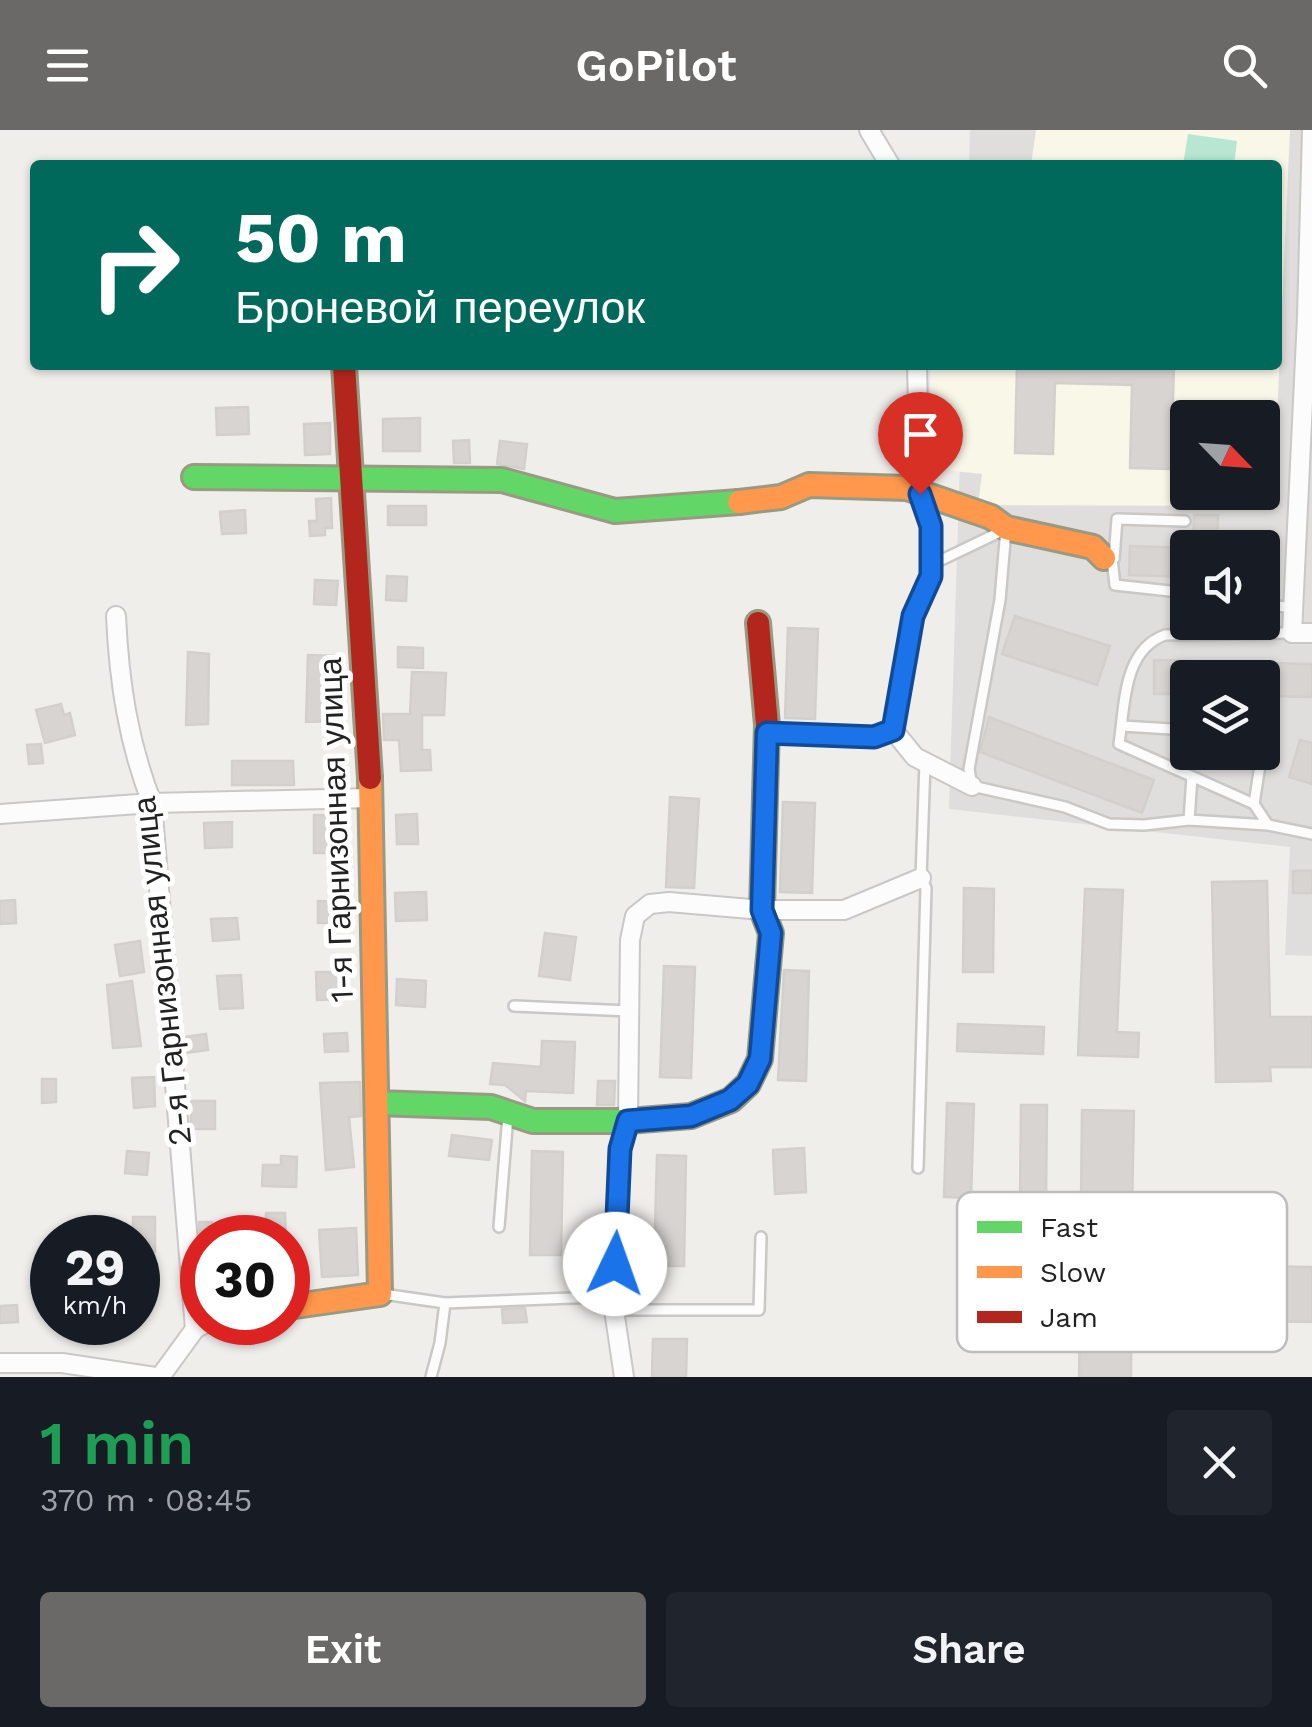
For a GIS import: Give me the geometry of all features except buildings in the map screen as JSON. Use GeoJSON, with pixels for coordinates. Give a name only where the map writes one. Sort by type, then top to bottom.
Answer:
{"type":"FeatureCollection","features":[{"type":"Feature","properties":{"kind":"street"},"geometry":{"type":"LineString","coordinates":[[869,130],[887,160]]}},
{"type":"Feature","properties":{"kind":"street"},"geometry":{"type":"LineString","coordinates":[[1312,130],[1308,317],[1292,633],[1312,633]]}},
{"type":"Feature","properties":{"kind":"street","name":"1-я Гарнизонная улица"},"geometry":{"type":"LineString","coordinates":[[344,370],[370,798],[380,1294]]}},
{"type":"Feature","properties":{"kind":"street"},"geometry":{"type":"LineString","coordinates":[[917,370],[920,494],[931,526],[931,576],[913,616],[893,730],[915,757],[972,786]]}},
{"type":"Feature","properties":{"kind":"street"},"geometry":{"type":"LineString","coordinates":[[194,476],[502,480],[615,511],[781,497],[809,485],[908,488],[991,517],[1006,528],[1093,547],[1109,559]]}},
{"type":"Feature","properties":{"kind":"street","name":"2-я Гарнизонная улица"},"geometry":{"type":"LineString","coordinates":[[116,616],[119,676],[136,764],[152,803],[191,1215]]}},
{"type":"Feature","properties":{"kind":"street"},"geometry":{"type":"LineString","coordinates":[[377,1103],[491,1107],[533,1121],[628,1121],[691,1116],[730,1100],[748,1084],[760,1059],[771,933],[762,910],[767,733],[758,624]]}},
{"type":"Feature","properties":{"kind":"street"},"geometry":{"type":"LineString","coordinates":[[0,814],[152,803],[370,798]]}},
{"type":"Feature","properties":{"kind":"street"},"geometry":{"type":"LineString","coordinates":[[624,1377],[613,1303],[620,1149],[628,1121],[630,940],[635,916],[650,904],[670,902],[762,910],[844,910],[921,878]]}},
{"type":"Feature","properties":{"kind":"street"},"geometry":{"type":"LineString","coordinates":[[310,1304],[380,1294]]}},
{"type":"Feature","properties":{"kind":"street"},"geometry":{"type":"LineString","coordinates":[[0,1362],[157,1377],[185,1345]]}},
{"type":"Feature","properties":{"kind":"lane"},"geometry":{"type":"LineString","coordinates":[[1170,591],[1115,585],[1109,559],[1117,519],[1185,521]]}},
{"type":"Feature","properties":{"kind":"lane"},"geometry":{"type":"LineString","coordinates":[[931,565],[1006,528]]}},
{"type":"Feature","properties":{"kind":"lane"},"geometry":{"type":"LineString","coordinates":[[1006,528],[1000,600],[970,769],[972,786],[1064,807],[1109,824],[1190,820],[1268,825],[1312,834]]}},
{"type":"Feature","properties":{"kind":"lane"},"geometry":{"type":"LineString","coordinates":[[1280,606],[1293,608]]}},
{"type":"Feature","properties":{"kind":"lane"},"geometry":{"type":"LineString","coordinates":[[1268,825],[1254,804],[1118,744],[1134,658],[1150,641],[1166,635],[1292,633]]}},
{"type":"Feature","properties":{"kind":"lane"},"geometry":{"type":"LineString","coordinates":[[1122,726],[1170,729]]}},
{"type":"Feature","properties":{"kind":"lane"},"geometry":{"type":"LineString","coordinates":[[767,733],[874,737],[893,730]]}},
{"type":"Feature","properties":{"kind":"lane"},"geometry":{"type":"LineString","coordinates":[[918,1168],[926,888],[921,878],[925,762]]}},
{"type":"Feature","properties":{"kind":"lane"},"geometry":{"type":"LineString","coordinates":[[1254,804],[1259,770]]}},
{"type":"Feature","properties":{"kind":"lane"},"geometry":{"type":"LineString","coordinates":[[1190,820],[1192,776]]}},
{"type":"Feature","properties":{"kind":"lane"},"geometry":{"type":"LineString","coordinates":[[514,1006],[630,1012]]}},
{"type":"Feature","properties":{"kind":"lane"},"geometry":{"type":"LineString","coordinates":[[499,1227],[508,1112]]}},
{"type":"Feature","properties":{"kind":"lane"},"geometry":{"type":"LineString","coordinates":[[380,1294],[445,1303],[598,1296],[626,1310],[759,1310],[761,1237]]}},
{"type":"Feature","properties":{"kind":"lane"},"geometry":{"type":"LineString","coordinates":[[431,1377],[445,1303]]}},
{"type":"Feature","properties":{"kind":"shaded area"},"geometry":{"type":"Polygon","coordinates":[[[970,130],[1312,130],[1312,956],[1285,955],[1290,847],[949,809],[963,370],[1282,370],[1282,160],[969,160],[970,130]]]}},
{"type":"Feature","properties":{"kind":"shaded area"},"geometry":{"type":"Polygon","coordinates":[[[1036,130],[1290,130],[1282,307],[1282,160],[1032,160],[1036,130]]]}},
{"type":"Feature","properties":{"kind":"shaded area"},"geometry":{"type":"Polygon","coordinates":[[[931,370],[1279,370],[1278,400],[1170,400],[1170,506],[978,505],[982,474],[927,468],[931,370]]]}},
{"type":"Feature","properties":{"kind":"green space"},"geometry":{"type":"Polygon","coordinates":[[[1188,134],[1237,141],[1235,160],[1184,160],[1188,134]]]}},
{"type":"Feature","properties":{"kind":"traffic: fast"},"geometry":{"type":"LineString","coordinates":[[194,477],[502,480],[615,511],[739,502]]}},
{"type":"Feature","properties":{"kind":"traffic: fast"},"geometry":{"type":"LineString","coordinates":[[377,1103],[491,1107],[533,1121],[628,1121],[691,1116],[731,1100],[748,1084],[760,1059],[771,933],[762,910],[765,796]]}},
{"type":"Feature","properties":{"kind":"traffic: slow"},"geometry":{"type":"LineString","coordinates":[[739,502],[781,497],[809,485],[907,488],[991,517],[1006,528],[1093,547],[1104,558]]}},
{"type":"Feature","properties":{"kind":"traffic: slow"},"geometry":{"type":"LineString","coordinates":[[310,1304],[380,1294],[370,778]]}},
{"type":"Feature","properties":{"kind":"traffic: jam"},"geometry":{"type":"LineString","coordinates":[[344,370],[370,778]]}},
{"type":"Feature","properties":{"kind":"traffic: jam"},"geometry":{"type":"LineString","coordinates":[[758,623],[767,725],[765,796]]}},
{"type":"Feature","properties":{"kind":"route"},"geometry":{"type":"LineString","coordinates":[[615,1264],[620,1149],[628,1121],[691,1116],[730,1100],[748,1084],[760,1059],[771,933],[762,910],[767,733],[874,737],[893,730],[913,616],[931,576],[931,526],[920,494]]}}]}
